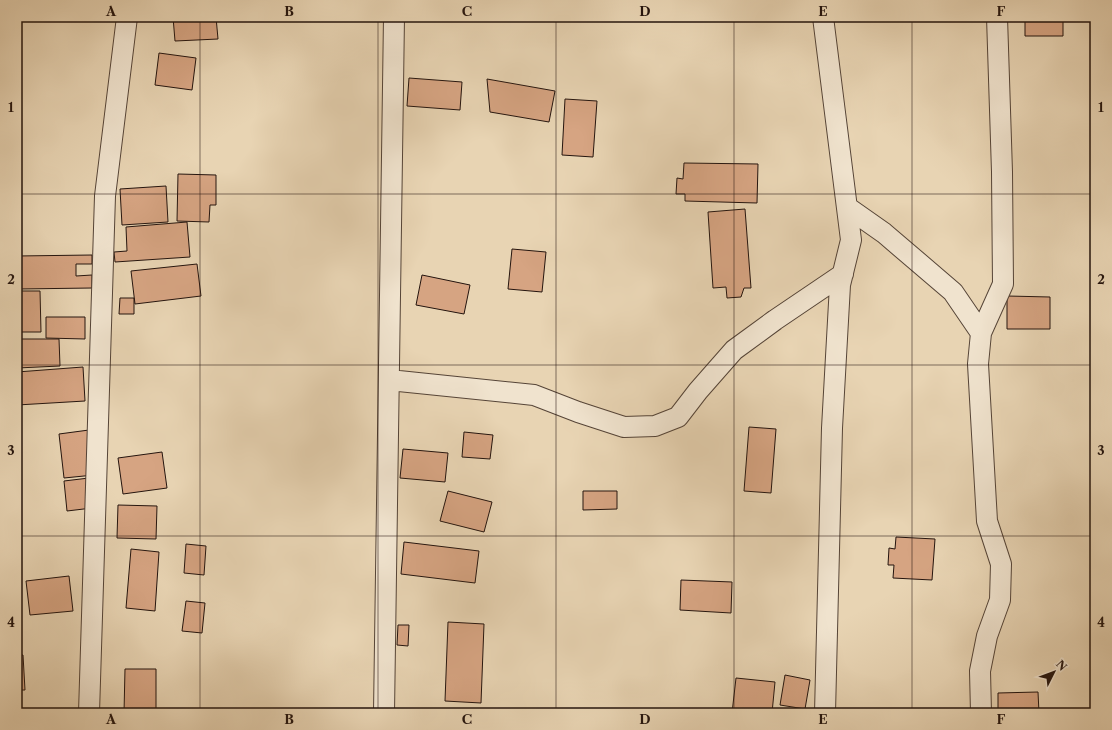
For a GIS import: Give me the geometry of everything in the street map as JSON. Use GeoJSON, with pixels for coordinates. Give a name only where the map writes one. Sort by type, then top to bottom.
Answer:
{"type":"FeatureCollection","features":[{"type":"Feature","properties":{"kind":"street"},"geometry":{"type":"LineString","coordinates":[[89,713],[105,196],[127,17]]}},
{"type":"Feature","properties":{"kind":"street"},"geometry":{"type":"LineString","coordinates":[[384,713],[394,17]]}},
{"type":"Feature","properties":{"kind":"street"},"geometry":{"type":"LineString","coordinates":[[823,17],[851,240],[840,285],[832,428],[825,713]]}},
{"type":"Feature","properties":{"kind":"street"},"geometry":{"type":"LineString","coordinates":[[981,713],[980,671],[987,636],[1000,600],[1001,564],[987,521],[978,364],[981,332],[1003,284],[1002,172],[997,17]]}},
{"type":"Feature","properties":{"kind":"street"},"geometry":{"type":"LineString","coordinates":[[847,208],[884,233],[953,292],[981,332]]}},
{"type":"Feature","properties":{"kind":"street"},"geometry":{"type":"LineString","coordinates":[[389,380],[534,395],[578,412],[624,427],[655,426],[678,418],[698,391],[734,350],[843,274]]}},
{"type":"Feature","properties":{"kind":"building"},"geometry":{"type":"Polygon","coordinates":[[[173,17],[216,17],[218,39],[175,41],[173,17]]]}},
{"type":"Feature","properties":{"kind":"building"},"geometry":{"type":"Polygon","coordinates":[[[1025,17],[1063,17],[1063,36],[1025,36],[1025,17]]]}},
{"type":"Feature","properties":{"kind":"building"},"geometry":{"type":"Polygon","coordinates":[[[159,53],[196,58],[192,90],[155,85],[159,53]]]}},
{"type":"Feature","properties":{"kind":"building"},"geometry":{"type":"Polygon","coordinates":[[[409,78],[462,82],[460,110],[407,106],[409,78]]]}},
{"type":"Feature","properties":{"kind":"building"},"geometry":{"type":"Polygon","coordinates":[[[487,79],[555,91],[549,122],[490,112],[487,79]]]}},
{"type":"Feature","properties":{"kind":"building"},"geometry":{"type":"Polygon","coordinates":[[[565,99],[597,101],[593,157],[562,155],[565,99]]]}},
{"type":"Feature","properties":{"kind":"building"},"geometry":{"type":"Polygon","coordinates":[[[684,163],[758,164],[757,203],[685,201],[685,194],[676,194],[677,178],[683,179],[684,163]]]}},
{"type":"Feature","properties":{"kind":"building"},"geometry":{"type":"Polygon","coordinates":[[[178,174],[216,175],[216,205],[210,205],[209,222],[177,221],[178,174]]]}},
{"type":"Feature","properties":{"kind":"building"},"geometry":{"type":"Polygon","coordinates":[[[166,186],[168,222],[122,225],[120,189],[166,186]]]}},
{"type":"Feature","properties":{"kind":"building"},"geometry":{"type":"Polygon","coordinates":[[[745,209],[751,288],[744,288],[741,297],[727,298],[726,287],[713,288],[708,212],[745,209]]]}},
{"type":"Feature","properties":{"kind":"building"},"geometry":{"type":"Polygon","coordinates":[[[187,222],[190,257],[115,262],[114,252],[127,251],[126,227],[187,222]]]}},
{"type":"Feature","properties":{"kind":"building"},"geometry":{"type":"Polygon","coordinates":[[[512,249],[546,252],[542,292],[508,289],[512,249]]]}},
{"type":"Feature","properties":{"kind":"building"},"geometry":{"type":"Polygon","coordinates":[[[92,255],[92,264],[76,264],[76,276],[92,275],[92,288],[17,289],[17,256],[92,255]]]}},
{"type":"Feature","properties":{"kind":"building"},"geometry":{"type":"Polygon","coordinates":[[[197,264],[201,296],[135,304],[131,271],[197,264]]]}},
{"type":"Feature","properties":{"kind":"building"},"geometry":{"type":"Polygon","coordinates":[[[422,275],[470,285],[464,314],[416,305],[422,275]]]}},
{"type":"Feature","properties":{"kind":"building"},"geometry":{"type":"Polygon","coordinates":[[[17,291],[40,291],[41,332],[17,332],[17,291]]]}},
{"type":"Feature","properties":{"kind":"building"},"geometry":{"type":"Polygon","coordinates":[[[1007,296],[1050,297],[1050,329],[1007,329],[1007,296]]]}},
{"type":"Feature","properties":{"kind":"building"},"geometry":{"type":"Polygon","coordinates":[[[120,298],[134,298],[134,314],[119,314],[120,298]]]}},
{"type":"Feature","properties":{"kind":"building"},"geometry":{"type":"Polygon","coordinates":[[[46,317],[85,317],[85,339],[46,338],[46,317]]]}},
{"type":"Feature","properties":{"kind":"building"},"geometry":{"type":"Polygon","coordinates":[[[17,339],[59,339],[60,366],[17,368],[17,339]]]}},
{"type":"Feature","properties":{"kind":"building"},"geometry":{"type":"Polygon","coordinates":[[[83,367],[85,401],[17,405],[17,372],[83,367]]]}},
{"type":"Feature","properties":{"kind":"building"},"geometry":{"type":"Polygon","coordinates":[[[749,427],[776,429],[771,493],[744,491],[749,427]]]}},
{"type":"Feature","properties":{"kind":"building"},"geometry":{"type":"Polygon","coordinates":[[[89,430],[94,475],[64,478],[59,434],[89,430]]]}},
{"type":"Feature","properties":{"kind":"building"},"geometry":{"type":"Polygon","coordinates":[[[464,432],[493,435],[490,459],[462,457],[464,432]]]}},
{"type":"Feature","properties":{"kind":"building"},"geometry":{"type":"Polygon","coordinates":[[[403,449],[448,453],[445,482],[400,478],[403,449]]]}},
{"type":"Feature","properties":{"kind":"building"},"geometry":{"type":"Polygon","coordinates":[[[162,452],[167,488],[123,494],[118,458],[162,452]]]}},
{"type":"Feature","properties":{"kind":"building"},"geometry":{"type":"Polygon","coordinates":[[[89,478],[92,508],[67,511],[64,481],[89,478]]]}},
{"type":"Feature","properties":{"kind":"building"},"geometry":{"type":"Polygon","coordinates":[[[448,491],[492,502],[484,532],[440,521],[448,491]]]}},
{"type":"Feature","properties":{"kind":"building"},"geometry":{"type":"Polygon","coordinates":[[[583,491],[617,491],[617,509],[583,510],[583,491]]]}},
{"type":"Feature","properties":{"kind":"building"},"geometry":{"type":"Polygon","coordinates":[[[118,505],[157,506],[156,539],[117,538],[118,505]]]}},
{"type":"Feature","properties":{"kind":"building"},"geometry":{"type":"Polygon","coordinates":[[[896,537],[935,539],[932,580],[893,578],[894,565],[888,565],[889,548],[895,549],[896,537]]]}},
{"type":"Feature","properties":{"kind":"building"},"geometry":{"type":"Polygon","coordinates":[[[404,542],[479,551],[475,583],[401,574],[404,542]]]}},
{"type":"Feature","properties":{"kind":"building"},"geometry":{"type":"Polygon","coordinates":[[[186,544],[206,546],[204,575],[184,573],[186,544]]]}},
{"type":"Feature","properties":{"kind":"building"},"geometry":{"type":"Polygon","coordinates":[[[131,549],[159,552],[155,611],[126,608],[131,549]]]}},
{"type":"Feature","properties":{"kind":"building"},"geometry":{"type":"Polygon","coordinates":[[[69,576],[73,611],[30,615],[26,581],[69,576]]]}},
{"type":"Feature","properties":{"kind":"building"},"geometry":{"type":"Polygon","coordinates":[[[681,580],[732,582],[731,613],[680,610],[681,580]]]}},
{"type":"Feature","properties":{"kind":"building"},"geometry":{"type":"Polygon","coordinates":[[[186,601],[205,603],[202,633],[182,631],[186,601]]]}},
{"type":"Feature","properties":{"kind":"building"},"geometry":{"type":"Polygon","coordinates":[[[448,622],[484,624],[481,703],[445,701],[448,622]]]}},
{"type":"Feature","properties":{"kind":"building"},"geometry":{"type":"Polygon","coordinates":[[[398,625],[409,625],[408,646],[397,645],[398,625]]]}},
{"type":"Feature","properties":{"kind":"building"},"geometry":{"type":"Polygon","coordinates":[[[17,655],[23,655],[25,690],[17,690],[17,655]]]}},
{"type":"Feature","properties":{"kind":"building"},"geometry":{"type":"Polygon","coordinates":[[[125,669],[156,669],[156,713],[124,713],[125,669]]]}},
{"type":"Feature","properties":{"kind":"building"},"geometry":{"type":"Polygon","coordinates":[[[785,675],[810,680],[805,709],[780,705],[785,675]]]}},
{"type":"Feature","properties":{"kind":"building"},"geometry":{"type":"Polygon","coordinates":[[[736,678],[775,682],[772,713],[732,713],[736,678]]]}},
{"type":"Feature","properties":{"kind":"building"},"geometry":{"type":"Polygon","coordinates":[[[1038,692],[1039,713],[998,713],[998,693],[1038,692]]]}}]}
